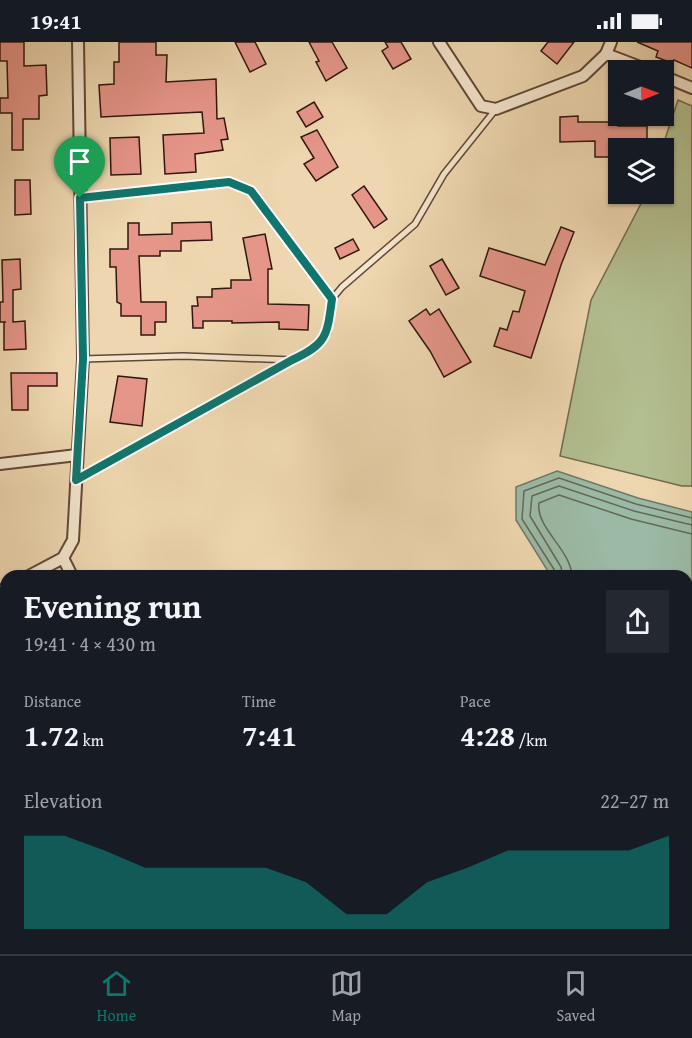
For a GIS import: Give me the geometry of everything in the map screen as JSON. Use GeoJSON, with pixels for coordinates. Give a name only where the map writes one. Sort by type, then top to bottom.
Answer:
{"type":"FeatureCollection","features":[{"type":"Feature","properties":{"kind":"street"},"geometry":{"type":"LineString","coordinates":[[40,570],[63,558],[74,540],[83,359],[78,42]]}},
{"type":"Feature","properties":{"kind":"street"},"geometry":{"type":"LineString","coordinates":[[439,42],[481,106],[496,109],[583,76],[606,54],[610,42]]}},
{"type":"Feature","properties":{"kind":"street"},"geometry":{"type":"LineString","coordinates":[[606,54],[622,60]]}},
{"type":"Feature","properties":{"kind":"street"},"geometry":{"type":"LineString","coordinates":[[674,81],[692,88]]}},
{"type":"Feature","properties":{"kind":"street"},"geometry":{"type":"LineString","coordinates":[[0,464],[77,454]]}},
{"type":"Feature","properties":{"kind":"street"},"geometry":{"type":"LineString","coordinates":[[63,558],[69,570]]}},
{"type":"Feature","properties":{"kind":"lane"},"geometry":{"type":"LineString","coordinates":[[76,480],[314,350],[328,332],[332,299],[342,287],[415,224],[444,174],[496,109]]}},
{"type":"Feature","properties":{"kind":"lane"},"geometry":{"type":"LineString","coordinates":[[80,198],[229,182],[251,191],[332,299]]}},
{"type":"Feature","properties":{"kind":"lane"},"geometry":{"type":"LineString","coordinates":[[83,359],[183,356],[292,360]]}},
{"type":"Feature","properties":{"kind":"shaded area"},"geometry":{"type":"Polygon","coordinates":[[[678,100],[692,106],[692,486],[682,486],[560,456],[591,300],[641,204],[674,204],[674,138],[665,138],[669,126],[674,126],[674,112],[678,100]]]}},
{"type":"Feature","properties":{"kind":"water"},"geometry":{"type":"Polygon","coordinates":[[[557,471],[638,498],[692,512],[692,570],[547,570],[516,520],[516,487],[557,471]]]}},
{"type":"Feature","properties":{"kind":"building"},"geometry":{"type":"Polygon","coordinates":[[[0,42],[24,42],[24,66],[46,65],[47,95],[39,96],[39,119],[23,119],[23,150],[12,150],[12,113],[0,113],[0,98],[8,98],[7,61],[0,61],[0,42]]]}},
{"type":"Feature","properties":{"kind":"building"},"geometry":{"type":"Polygon","coordinates":[[[119,42],[156,42],[156,55],[167,55],[166,82],[216,79],[217,119],[224,118],[228,139],[221,140],[223,150],[195,154],[196,172],[165,174],[163,135],[204,133],[202,112],[101,117],[99,85],[114,84],[114,62],[119,62],[119,42]]]}},
{"type":"Feature","properties":{"kind":"building"},"geometry":{"type":"Polygon","coordinates":[[[235,42],[255,42],[266,64],[250,72],[235,42]]]}},
{"type":"Feature","properties":{"kind":"building"},"geometry":{"type":"Polygon","coordinates":[[[309,42],[332,42],[347,68],[326,81],[309,42]]]}},
{"type":"Feature","properties":{"kind":"building"},"geometry":{"type":"Polygon","coordinates":[[[385,42],[401,42],[411,59],[393,69],[382,51],[388,47],[385,42]]]}},
{"type":"Feature","properties":{"kind":"building"},"geometry":{"type":"Polygon","coordinates":[[[548,42],[574,42],[557,64],[541,51],[548,42]]]}},
{"type":"Feature","properties":{"kind":"building"},"geometry":{"type":"Polygon","coordinates":[[[637,42],[692,42],[692,68],[674,60],[656,57],[658,51],[637,42]]]}},
{"type":"Feature","properties":{"kind":"building"},"geometry":{"type":"Polygon","coordinates":[[[314,102],[323,117],[306,127],[297,112],[314,102]]]}},
{"type":"Feature","properties":{"kind":"building"},"geometry":{"type":"Polygon","coordinates":[[[578,116],[578,122],[608,122],[608,126],[647,126],[647,138],[608,138],[608,157],[595,157],[595,141],[560,142],[560,117],[578,116]]]}},
{"type":"Feature","properties":{"kind":"building"},"geometry":{"type":"Polygon","coordinates":[[[317,130],[338,167],[316,181],[304,164],[314,158],[301,137],[317,130]]]}},
{"type":"Feature","properties":{"kind":"building"},"geometry":{"type":"Polygon","coordinates":[[[139,137],[141,174],[111,175],[110,138],[139,137]]]}},
{"type":"Feature","properties":{"kind":"building"},"geometry":{"type":"Polygon","coordinates":[[[15,180],[30,180],[31,214],[15,215],[15,180]]]}},
{"type":"Feature","properties":{"kind":"building"},"geometry":{"type":"Polygon","coordinates":[[[364,186],[387,219],[374,228],[352,195],[364,186]]]}},
{"type":"Feature","properties":{"kind":"building"},"geometry":{"type":"Polygon","coordinates":[[[211,222],[212,240],[181,241],[181,251],[160,251],[160,256],[139,256],[141,302],[166,302],[166,322],[155,322],[155,335],[141,335],[141,316],[121,316],[121,304],[117,302],[116,267],[110,267],[110,249],[128,249],[128,223],[139,223],[139,235],[172,234],[172,223],[211,222]]]}},
{"type":"Feature","properties":{"kind":"building"},"geometry":{"type":"Polygon","coordinates":[[[561,227],[574,232],[531,358],[494,346],[500,328],[507,330],[513,311],[519,312],[525,291],[480,276],[489,248],[545,265],[561,227]]]}},
{"type":"Feature","properties":{"kind":"building"},"geometry":{"type":"Polygon","coordinates":[[[265,234],[272,269],[268,269],[268,304],[309,305],[308,330],[279,329],[279,322],[232,323],[232,321],[203,321],[203,328],[193,328],[192,306],[198,306],[197,297],[212,297],[212,289],[231,288],[231,280],[251,280],[243,238],[265,234]]]}},
{"type":"Feature","properties":{"kind":"building"},"geometry":{"type":"Polygon","coordinates":[[[353,239],[359,250],[340,259],[335,248],[353,239]]]}},
{"type":"Feature","properties":{"kind":"building"},"geometry":{"type":"Polygon","coordinates":[[[20,259],[21,289],[13,290],[13,322],[25,321],[26,349],[4,350],[4,322],[0,322],[0,302],[3,302],[2,260],[20,259]]]}},
{"type":"Feature","properties":{"kind":"building"},"geometry":{"type":"Polygon","coordinates":[[[442,259],[459,288],[446,295],[430,266],[442,259]]]}},
{"type":"Feature","properties":{"kind":"building"},"geometry":{"type":"Polygon","coordinates":[[[426,309],[430,315],[439,309],[471,362],[444,377],[430,351],[409,321],[426,309]]]}},
{"type":"Feature","properties":{"kind":"building"},"geometry":{"type":"Polygon","coordinates":[[[11,373],[57,373],[57,386],[28,386],[28,410],[12,410],[11,373]]]}},
{"type":"Feature","properties":{"kind":"building"},"geometry":{"type":"Polygon","coordinates":[[[118,376],[147,379],[142,426],[110,422],[118,376]]]}},
{"type":"Feature","properties":{"kind":"route"},"geometry":{"type":"LineString","coordinates":[[229,182],[251,191],[332,299],[328,332],[314,350],[76,480],[83,359],[80,198],[229,182]]}}]}
